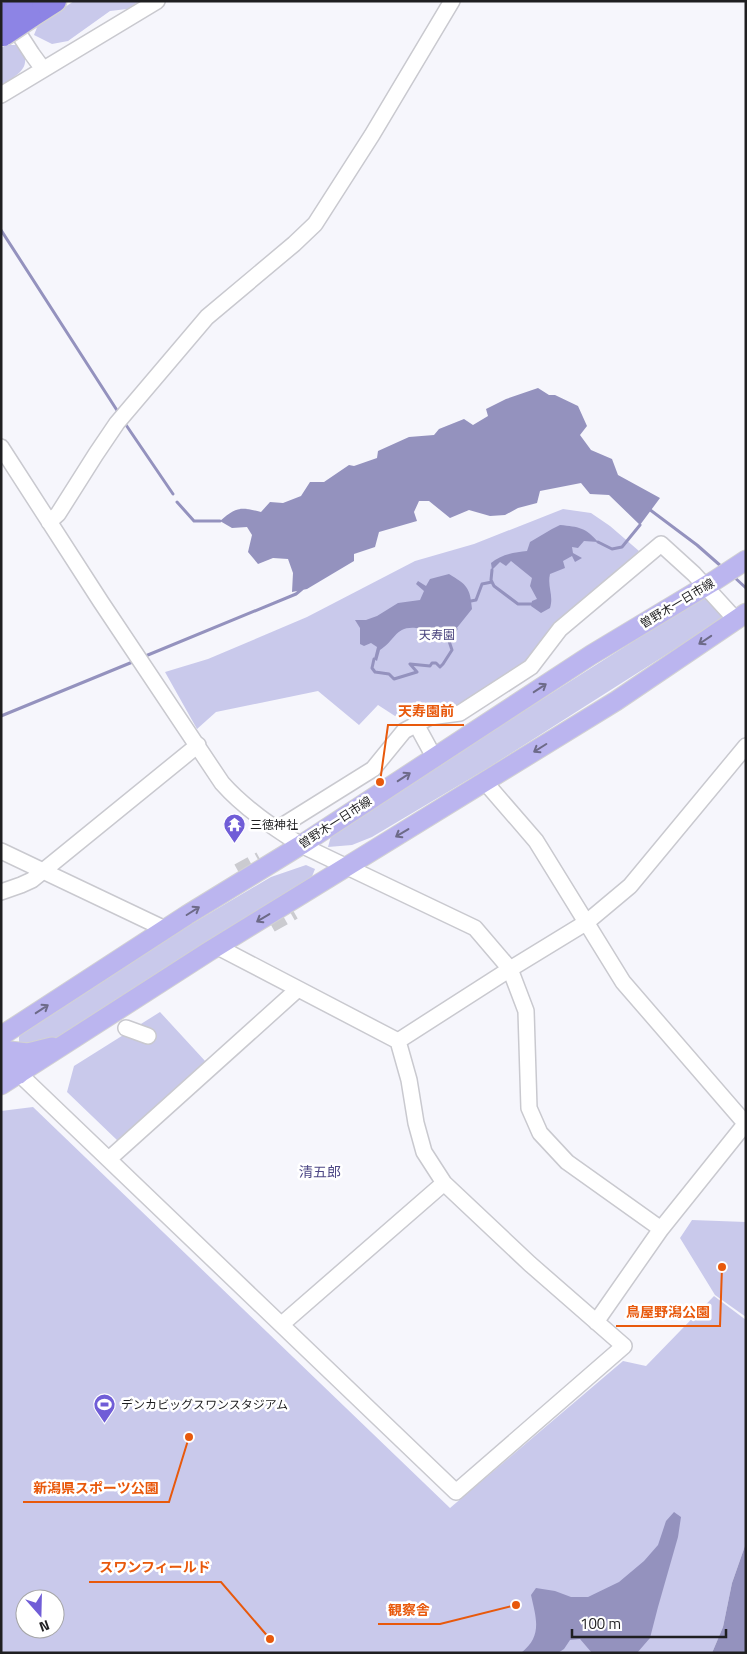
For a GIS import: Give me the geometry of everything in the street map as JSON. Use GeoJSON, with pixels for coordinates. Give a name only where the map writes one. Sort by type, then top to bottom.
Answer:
{"type":"FeatureCollection","features":[{"type":"Feature","properties":{"kind":"highway"},"geometry":{"type":"LineString","coordinates":[[2,29],[20,7],[55,1]]}},
{"type":"Feature","properties":{"kind":"main road","name":"曽野木一日市線"},"geometry":{"type":"LineString","coordinates":[[1,1036],[591,655],[710,584],[743,562]]}},
{"type":"Feature","properties":{"kind":"main road"},"geometry":{"type":"LineString","coordinates":[[1,1085],[216,946],[616,701],[743,616]]}},
{"type":"Feature","properties":{"kind":"main road"},"geometry":{"type":"LineString","coordinates":[[1,1050],[28,1053],[66,1044]]}},
{"type":"Feature","properties":{"kind":"main road"},"geometry":{"type":"LineString","coordinates":[[1,1064],[12,1068],[19,1074]]}},
{"type":"Feature","properties":{"kind":"street"},"geometry":{"type":"LineString","coordinates":[[1,95],[157,1]]}},
{"type":"Feature","properties":{"kind":"street"},"geometry":{"type":"LineString","coordinates":[[49,522],[58,514],[117,423],[207,317],[315,224],[372,135],[452,1]]}},
{"type":"Feature","properties":{"kind":"street"},"geometry":{"type":"LineString","coordinates":[[20,7],[32,54],[43,69]]}},
{"type":"Feature","properties":{"kind":"street"},"geometry":{"type":"LineString","coordinates":[[1,448],[222,783],[232,795],[276,829],[300,844],[475,928],[510,969],[526,1011],[528,1108],[540,1133],[568,1162],[660,1229]]}},
{"type":"Feature","properties":{"kind":"street"},"geometry":{"type":"LineString","coordinates":[[276,829],[373,769],[404,731],[430,717],[460,713],[531,667],[560,629],[661,544],[710,584],[743,616]]}},
{"type":"Feature","properties":{"kind":"street"},"geometry":{"type":"LineString","coordinates":[[416,724],[434,757]]}},
{"type":"Feature","properties":{"kind":"street"},"geometry":{"type":"LineString","coordinates":[[1,892],[32,880],[198,745]]}},
{"type":"Feature","properties":{"kind":"street"},"geometry":{"type":"LineString","coordinates":[[398,1041],[587,922],[630,886],[746,746]]}},
{"type":"Feature","properties":{"kind":"street"},"geometry":{"type":"LineString","coordinates":[[486,782],[536,841],[622,982],[746,1123],[660,1229],[596,1322]]}},
{"type":"Feature","properties":{"kind":"street"},"geometry":{"type":"LineString","coordinates":[[1,851],[165,929]]}},
{"type":"Feature","properties":{"kind":"street"},"geometry":{"type":"LineString","coordinates":[[1,1057],[456,1492],[624,1346],[530,1264],[444,1183],[424,1152],[416,1123],[410,1080],[398,1041],[216,946]]}},
{"type":"Feature","properties":{"kind":"street"},"geometry":{"type":"LineString","coordinates":[[109,1159],[298,989]]}},
{"type":"Feature","properties":{"kind":"street"},"geometry":{"type":"LineString","coordinates":[[126,1028],[148,1036]]}},
{"type":"Feature","properties":{"kind":"street"},"geometry":{"type":"LineString","coordinates":[[282,1324],[444,1183]]}},
{"type":"Feature","properties":{"kind":"green space"},"geometry":{"type":"Polygon","coordinates":[[[74,1],[140,1],[127,9],[110,11],[68,41],[52,44],[34,35],[38,25],[74,1]]]}},
{"type":"Feature","properties":{"kind":"green space"},"geometry":{"type":"Polygon","coordinates":[[[6,45],[17,45],[25,60],[22,70],[1,85],[1,48],[6,45]]]}},
{"type":"Feature","properties":{"kind":"green space","name":"天寿園"},"geometry":{"type":"Polygon","coordinates":[[[563,509],[591,513],[610,526],[639,551],[552,630],[528,663],[464,706],[395,716],[378,705],[359,725],[318,691],[216,712],[197,729],[165,672],[208,659],[307,617],[415,561],[474,544],[563,509]]]}},
{"type":"Feature","properties":{"kind":"green space"},"geometry":{"type":"Polygon","coordinates":[[[706,595],[721,610],[722,617],[716,623],[488,768],[372,837],[352,845],[328,847],[331,836],[454,755],[706,595]]]}},
{"type":"Feature","properties":{"kind":"green space"},"geometry":{"type":"Polygon","coordinates":[[[306,865],[315,869],[311,879],[277,901],[48,1043],[19,1047],[19,1037],[22,1032],[144,952],[271,877],[306,865]]]}},
{"type":"Feature","properties":{"kind":"green space"},"geometry":{"type":"Polygon","coordinates":[[[160,1012],[206,1062],[118,1141],[67,1092],[74,1066],[160,1012]]]}},
{"type":"Feature","properties":{"kind":"green space"},"geometry":{"type":"Polygon","coordinates":[[[33,1107],[450,1508],[623,1361],[646,1366],[714,1296],[746,1320],[746,1543],[732,1583],[723,1627],[712,1653],[1,1653],[1,1111],[33,1107]]]}},
{"type":"Feature","properties":{"kind":"green space"},"geometry":{"type":"Polygon","coordinates":[[[692,1220],[746,1222],[746,1317],[715,1295],[680,1238],[692,1220]]]}},
{"type":"Feature","properties":{"kind":"shaded area"},"geometry":{"type":"Polygon","coordinates":[[[538,388],[549,395],[555,395],[578,406],[587,426],[580,435],[591,450],[612,459],[618,475],[660,498],[640,525],[609,495],[590,494],[581,483],[540,491],[537,503],[518,508],[505,515],[490,516],[469,510],[450,518],[429,501],[419,501],[414,512],[417,521],[379,532],[375,547],[354,554],[354,561],[307,589],[292,592],[293,573],[288,559],[273,558],[258,564],[248,552],[252,535],[247,527],[232,528],[220,521],[235,510],[249,509],[261,512],[270,502],[283,503],[301,496],[310,482],[324,482],[349,465],[354,466],[377,458],[378,451],[409,437],[434,435],[439,429],[464,419],[473,425],[488,416],[486,409],[506,399],[538,388]]]}},
{"type":"Feature","properties":{"kind":"shaded area"},"geometry":{"type":"Polygon","coordinates":[[[560,525],[581,529],[589,533],[598,542],[584,541],[578,548],[572,547],[573,553],[582,558],[575,562],[572,556],[563,561],[565,568],[550,574],[550,608],[541,613],[531,606],[532,601],[537,599],[530,586],[532,578],[511,561],[506,566],[500,562],[492,570],[491,563],[508,554],[527,551],[530,542],[560,525]]]}},
{"type":"Feature","properties":{"kind":"shaded area"},"geometry":{"type":"Polygon","coordinates":[[[449,574],[464,584],[469,591],[472,609],[456,629],[443,632],[437,638],[430,632],[422,629],[404,629],[380,650],[377,661],[374,659],[377,647],[371,643],[364,646],[360,644],[360,628],[355,620],[366,620],[377,616],[398,603],[420,600],[424,591],[416,584],[418,581],[426,586],[430,579],[449,574]]]}},
{"type":"Feature","properties":{"kind":"shaded area"},"geometry":{"type":"Polygon","coordinates":[[[674,1512],[681,1517],[678,1537],[650,1638],[637,1653],[592,1653],[580,1639],[570,1640],[564,1649],[558,1653],[521,1653],[533,1640],[535,1633],[536,1619],[531,1595],[536,1588],[555,1591],[571,1597],[588,1597],[619,1582],[644,1561],[658,1545],[666,1521],[674,1512]]]}},
{"type":"Feature","properties":{"kind":"shaded area"},"geometry":{"type":"Polygon","coordinates":[[[746,1543],[746,1653],[712,1653],[723,1627],[732,1583],[746,1543]]]}},
{"type":"Feature","properties":{"kind":"waterway"},"geometry":{"type":"LineString","coordinates":[[1,230],[120,415]]}},
{"type":"Feature","properties":{"kind":"waterway"},"geometry":{"type":"LineString","coordinates":[[124,422],[173,494]]}},
{"type":"Feature","properties":{"kind":"waterway"},"geometry":{"type":"LineString","coordinates":[[177,502],[194,521],[220,521]]}},
{"type":"Feature","properties":{"kind":"waterway"},"geometry":{"type":"LineString","coordinates":[[649,509],[697,545],[722,567]]}},
{"type":"Feature","properties":{"kind":"waterway"},"geometry":{"type":"LineString","coordinates":[[598,542],[612,549],[622,547],[640,525]]}},
{"type":"Feature","properties":{"kind":"waterway"},"geometry":{"type":"LineString","coordinates":[[492,570],[491,580],[494,586],[518,604],[532,604]]}},
{"type":"Feature","properties":{"kind":"waterway"},"geometry":{"type":"LineString","coordinates":[[733,576],[746,588]]}},
{"type":"Feature","properties":{"kind":"waterway"},"geometry":{"type":"LineString","coordinates":[[471,601],[476,600],[482,584],[492,582]]}},
{"type":"Feature","properties":{"kind":"waterway"},"geometry":{"type":"LineString","coordinates":[[143,657],[296,594],[302,589]]}},
{"type":"Feature","properties":{"kind":"waterway"},"geometry":{"type":"LineString","coordinates":[[374,659],[372,668],[375,672],[389,674],[394,679],[417,672],[410,664],[430,666],[432,663],[436,663],[440,667],[452,650],[449,641],[456,629]]}},
{"type":"Feature","properties":{"kind":"waterway"},"geometry":{"type":"LineString","coordinates":[[1,716],[135,661]]}},
{"type":"Feature","properties":{"kind":"tunnel"},"geometry":{"type":"LineString","coordinates":[[238,871],[260,859]]}},
{"type":"Feature","properties":{"kind":"tunnel"},"geometry":{"type":"LineString","coordinates":[[271,925],[294,912]]}},
{"type":"Feature","properties":{"kind":"place","name":"天寿園前"},"geometry":{"type":"Point","coordinates":[380,782]}},
{"type":"Feature","properties":{"kind":"place","name":"三徳神社"},"geometry":{"type":"Point","coordinates":[234,843]}},
{"type":"Feature","properties":{"kind":"place","name":"鳥屋野潟公園"},"geometry":{"type":"Point","coordinates":[722,1267]}},
{"type":"Feature","properties":{"kind":"place","name":"デンカビッグスワンスタジアム"},"geometry":{"type":"Point","coordinates":[105,1423]}},
{"type":"Feature","properties":{"kind":"place","name":"新潟県スポーツ公園"},"geometry":{"type":"Point","coordinates":[189,1437]}},
{"type":"Feature","properties":{"kind":"place","name":"観察舎"},"geometry":{"type":"Point","coordinates":[516,1605]}},
{"type":"Feature","properties":{"kind":"place","name":"スワンフィールド"},"geometry":{"type":"Point","coordinates":[270,1639]}},
{"type":"Feature","properties":{"kind":"district","name":"清五郎"},"geometry":{"type":"Point","coordinates":[320,1171]}}]}
